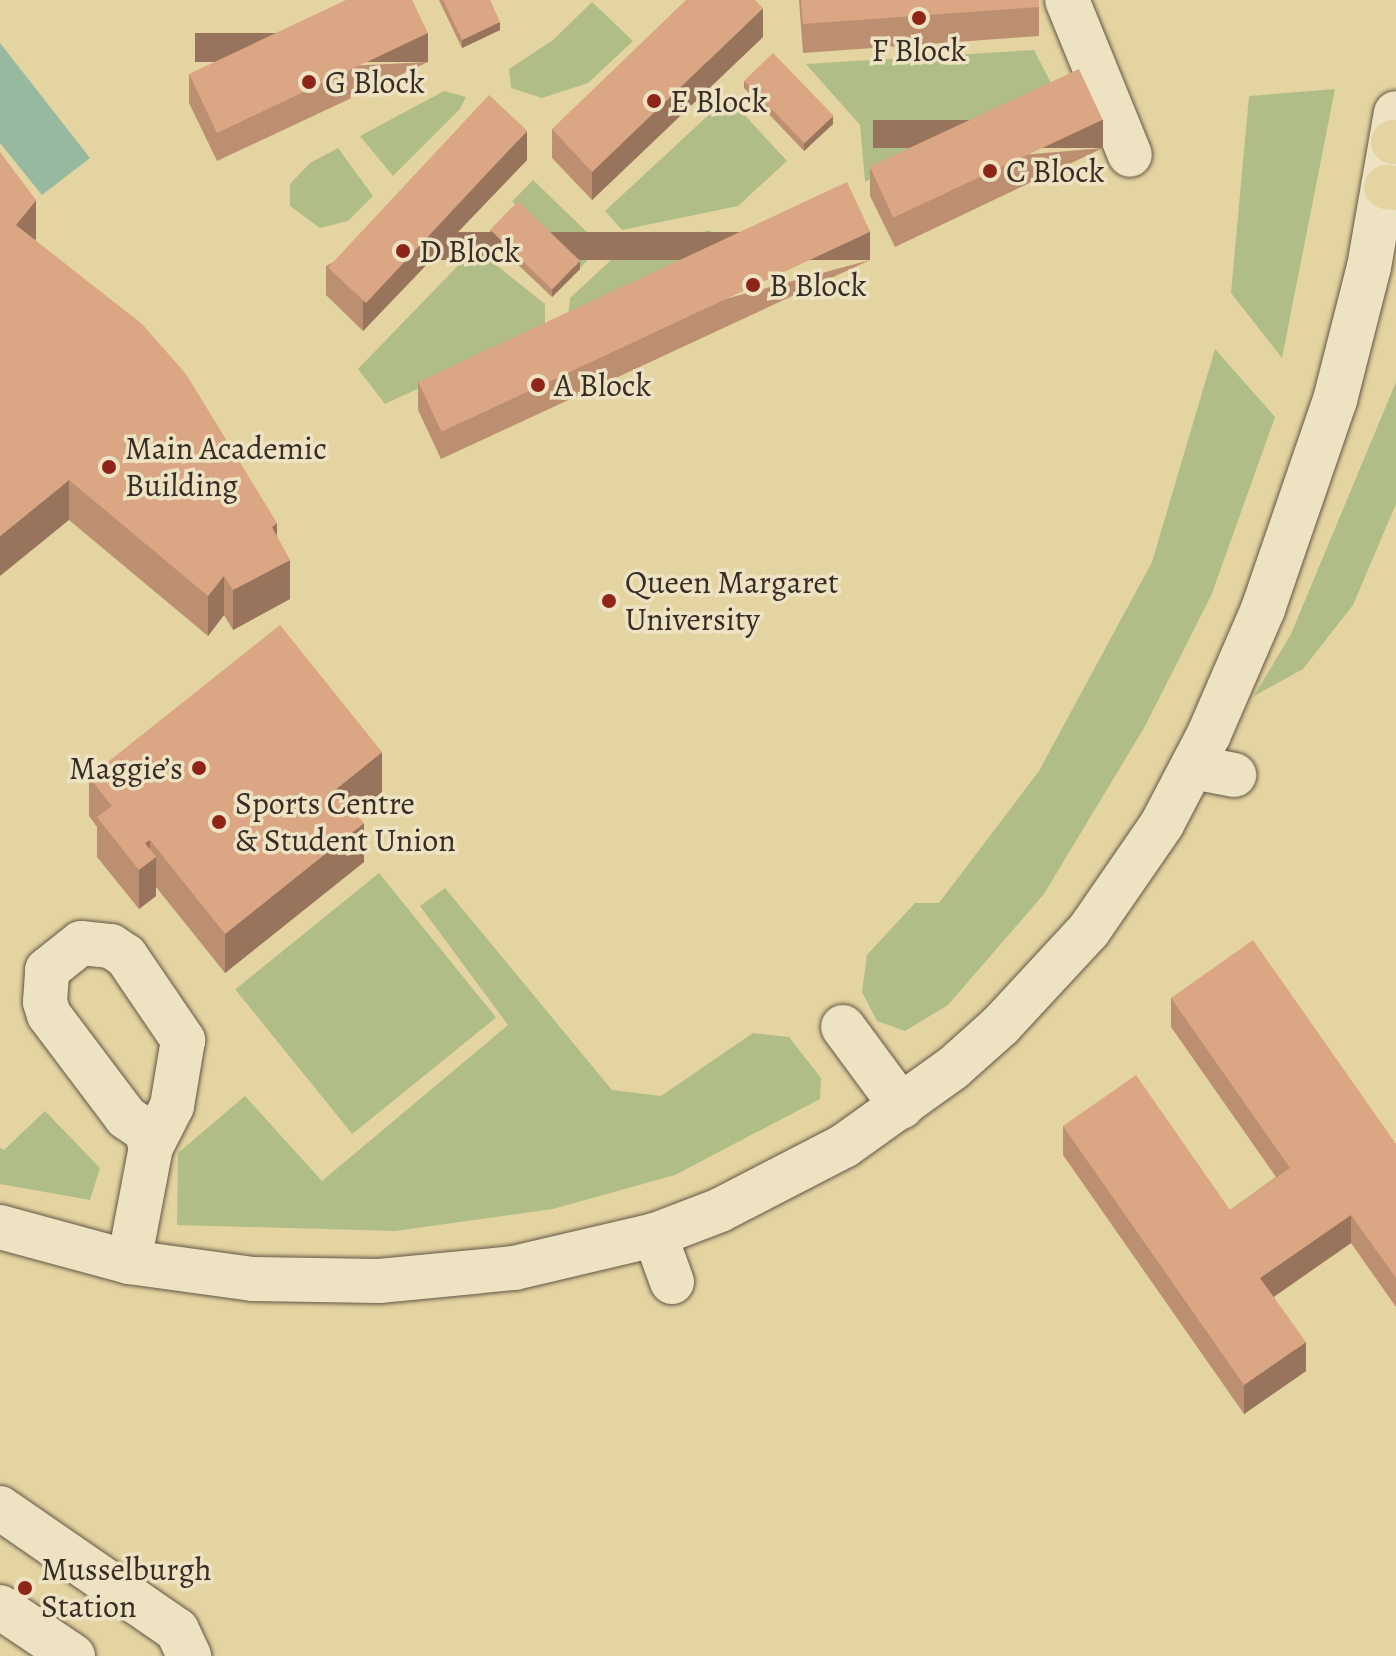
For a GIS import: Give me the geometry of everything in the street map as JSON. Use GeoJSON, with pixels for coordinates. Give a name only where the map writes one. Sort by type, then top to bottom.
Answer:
{"type":"FeatureCollection","features":[{"type":"Feature","properties":{"kind":"street"},"geometry":{"type":"LineString","coordinates":[[1067,0],[1130,155]]}},
{"type":"Feature","properties":{"kind":"street"},"geometry":{"type":"LineString","coordinates":[[0,1227],[129,1262],[253,1279],[379,1281],[514,1268],[655,1235],[783,1180],[902,1107],[1001,1025],[1089,930],[1155,835],[1213,771],[1263,609],[1317,458],[1353,334],[1391,188],[1395,132]]}},
{"type":"Feature","properties":{"kind":"street"},"geometry":{"type":"LineString","coordinates":[[843,1027],[902,1107]]}},
{"type":"Feature","properties":{"kind":"street"},"geometry":{"type":"LineString","coordinates":[[129,1262],[151,1147]]}},
{"type":"Feature","properties":{"kind":"street"},"geometry":{"type":"LineString","coordinates":[[655,1235],[672,1282]]}},
{"type":"Feature","properties":{"kind":"street"},"geometry":{"type":"LineString","coordinates":[[0,1508],[177,1630],[189,1656]]}},
{"type":"Feature","properties":{"kind":"street"},"geometry":{"type":"LineString","coordinates":[[0,1607],[73,1656]]}},
{"type":"Feature","properties":{"kind":"shaded area"},"geometry":{"type":"Polygon","coordinates":[[[592,2],[633,41],[588,83],[542,98],[511,88],[509,69],[553,40],[592,2]]]}},
{"type":"Feature","properties":{"kind":"shaded area"},"geometry":{"type":"Polygon","coordinates":[[[0,43],[90,158],[42,195],[0,143],[0,43]]]}},
{"type":"Feature","properties":{"kind":"shaded area"},"geometry":{"type":"Polygon","coordinates":[[[1034,50],[1056,93],[865,182],[860,125],[806,64],[1034,50]]]}},
{"type":"Feature","properties":{"kind":"shaded area"},"geometry":{"type":"Polygon","coordinates":[[[1335,89],[1282,358],[1231,293],[1249,96],[1335,89]]]}},
{"type":"Feature","properties":{"kind":"shaded area"},"geometry":{"type":"Polygon","coordinates":[[[444,91],[466,97],[460,109],[393,176],[360,136],[444,91]]]}},
{"type":"Feature","properties":{"kind":"shaded area"},"geometry":{"type":"Polygon","coordinates":[[[728,97],[787,161],[738,206],[622,230],[605,211],[728,97]]]}},
{"type":"Feature","properties":{"kind":"shaded area"},"geometry":{"type":"Polygon","coordinates":[[[338,148],[373,196],[348,221],[320,228],[290,206],[290,184],[310,163],[338,148]]]}},
{"type":"Feature","properties":{"kind":"shaded area"},"geometry":{"type":"Polygon","coordinates":[[[533,180],[601,246],[580,268],[512,202],[533,180]]]}},
{"type":"Feature","properties":{"kind":"shaded area"},"geometry":{"type":"Polygon","coordinates":[[[712,230],[670,270],[568,318],[570,298],[624,248],[712,230]]]}},
{"type":"Feature","properties":{"kind":"shaded area"},"geometry":{"type":"Polygon","coordinates":[[[475,248],[545,304],[545,329],[385,404],[358,369],[475,248]]]}},
{"type":"Feature","properties":{"kind":"shaded area"},"geometry":{"type":"Polygon","coordinates":[[[1215,349],[1275,417],[1211,596],[1144,728],[1044,894],[948,1005],[905,1031],[877,1021],[862,992],[867,955],[915,903],[939,903],[1039,771],[1152,562],[1215,349]]]}},
{"type":"Feature","properties":{"kind":"shaded area"},"geometry":{"type":"Polygon","coordinates":[[[1396,382],[1396,504],[1353,605],[1303,669],[1254,696],[1291,634],[1396,382]]]}},
{"type":"Feature","properties":{"kind":"shaded area"},"geometry":{"type":"Polygon","coordinates":[[[379,873],[496,1018],[352,1134],[235,989],[379,873]]]}},
{"type":"Feature","properties":{"kind":"shaded area"},"geometry":{"type":"Polygon","coordinates":[[[445,888],[612,1090],[661,1096],[753,1033],[789,1037],[821,1078],[820,1099],[675,1175],[553,1209],[395,1231],[177,1225],[178,1153],[245,1096],[322,1181],[508,1025],[420,906],[445,888]]]}},
{"type":"Feature","properties":{"kind":"shaded area"},"geometry":{"type":"Polygon","coordinates":[[[45,1111],[100,1168],[90,1200],[0,1184],[0,1148],[4,1150],[45,1111]]]}},
{"type":"Feature","properties":{"kind":"building"},"geometry":{"type":"Polygon","coordinates":[[[346,0],[412,0],[428,33],[217,133],[189,74],[346,0]]]}},
{"type":"Feature","properties":{"kind":"building"},"geometry":{"type":"Polygon","coordinates":[[[443,0],[490,0],[500,22],[462,40],[443,0]]]}},
{"type":"Feature","properties":{"kind":"building"},"geometry":{"type":"Polygon","coordinates":[[[686,0],[755,0],[763,8],[592,172],[552,129],[686,0]]]}},
{"type":"Feature","properties":{"kind":"building"},"geometry":{"type":"Polygon","coordinates":[[[801,0],[1039,0],[1039,7],[803,24],[801,0]]]}},
{"type":"Feature","properties":{"kind":"building"},"geometry":{"type":"Polygon","coordinates":[[[773,53],[833,116],[805,143],[744,81],[773,53]]]}},
{"type":"Feature","properties":{"kind":"building"},"geometry":{"type":"Polygon","coordinates":[[[1079,69],[1103,120],[893,217],[870,167],[1079,69]]]}},
{"type":"Feature","properties":{"kind":"building"},"geometry":{"type":"Polygon","coordinates":[[[489,95],[527,130],[366,303],[328,268],[489,95]]]}},
{"type":"Feature","properties":{"kind":"building","name":"Main Academic Building"},"geometry":{"type":"Polygon","coordinates":[[[0,152],[36,200],[16,225],[142,324],[186,374],[277,523],[272,527],[290,560],[233,590],[224,576],[208,596],[69,480],[0,536],[0,152]]]}},
{"type":"Feature","properties":{"kind":"building"},"geometry":{"type":"Polygon","coordinates":[[[847,182],[870,232],[442,432],[418,382],[847,182]]]}},
{"type":"Feature","properties":{"kind":"building"},"geometry":{"type":"Polygon","coordinates":[[[518,201],[580,261],[552,290],[490,230],[518,201]]]}},
{"type":"Feature","properties":{"kind":"building","name":"Sports Centre & Student Union"},"geometry":{"type":"Polygon","coordinates":[[[280,625],[382,752],[336,789],[364,823],[225,934],[150,840],[145,843],[156,857],[139,870],[97,817],[112,806],[89,777],[280,625]]]}},
{"type":"Feature","properties":{"kind":"building"},"geometry":{"type":"Polygon","coordinates":[[[1253,940],[1396,1144],[1396,1278],[1351,1215],[1260,1278],[1306,1342],[1244,1385],[1063,1126],[1136,1075],[1230,1210],[1290,1168],[1171,998],[1253,940]]]}},
{"type":"Feature","properties":{"kind":"place","name":"F Block"},"geometry":{"type":"Point","coordinates":[919,18]}},
{"type":"Feature","properties":{"kind":"place","name":"G Block"},"geometry":{"type":"Point","coordinates":[309,82]}},
{"type":"Feature","properties":{"kind":"place","name":"E Block"},"geometry":{"type":"Point","coordinates":[654,101]}},
{"type":"Feature","properties":{"kind":"place","name":"C Block"},"geometry":{"type":"Point","coordinates":[990,171]}},
{"type":"Feature","properties":{"kind":"place","name":"D Block"},"geometry":{"type":"Point","coordinates":[403,251]}},
{"type":"Feature","properties":{"kind":"place","name":"B Block"},"geometry":{"type":"Point","coordinates":[753,285]}},
{"type":"Feature","properties":{"kind":"place","name":"A Block"},"geometry":{"type":"Point","coordinates":[538,385]}},
{"type":"Feature","properties":{"kind":"place","name":"Main Academic Building"},"geometry":{"type":"Point","coordinates":[109,467]}},
{"type":"Feature","properties":{"kind":"place","name":"Queen Margaret University"},"geometry":{"type":"Point","coordinates":[609,601]}},
{"type":"Feature","properties":{"kind":"place","name":"Maggie’s"},"geometry":{"type":"Point","coordinates":[199,768]}},
{"type":"Feature","properties":{"kind":"place","name":"Sports Centre & Student Union"},"geometry":{"type":"Point","coordinates":[219,822]}},
{"type":"Feature","properties":{"kind":"place","name":"Musselburgh Station"},"geometry":{"type":"Point","coordinates":[25,1588]}}]}
